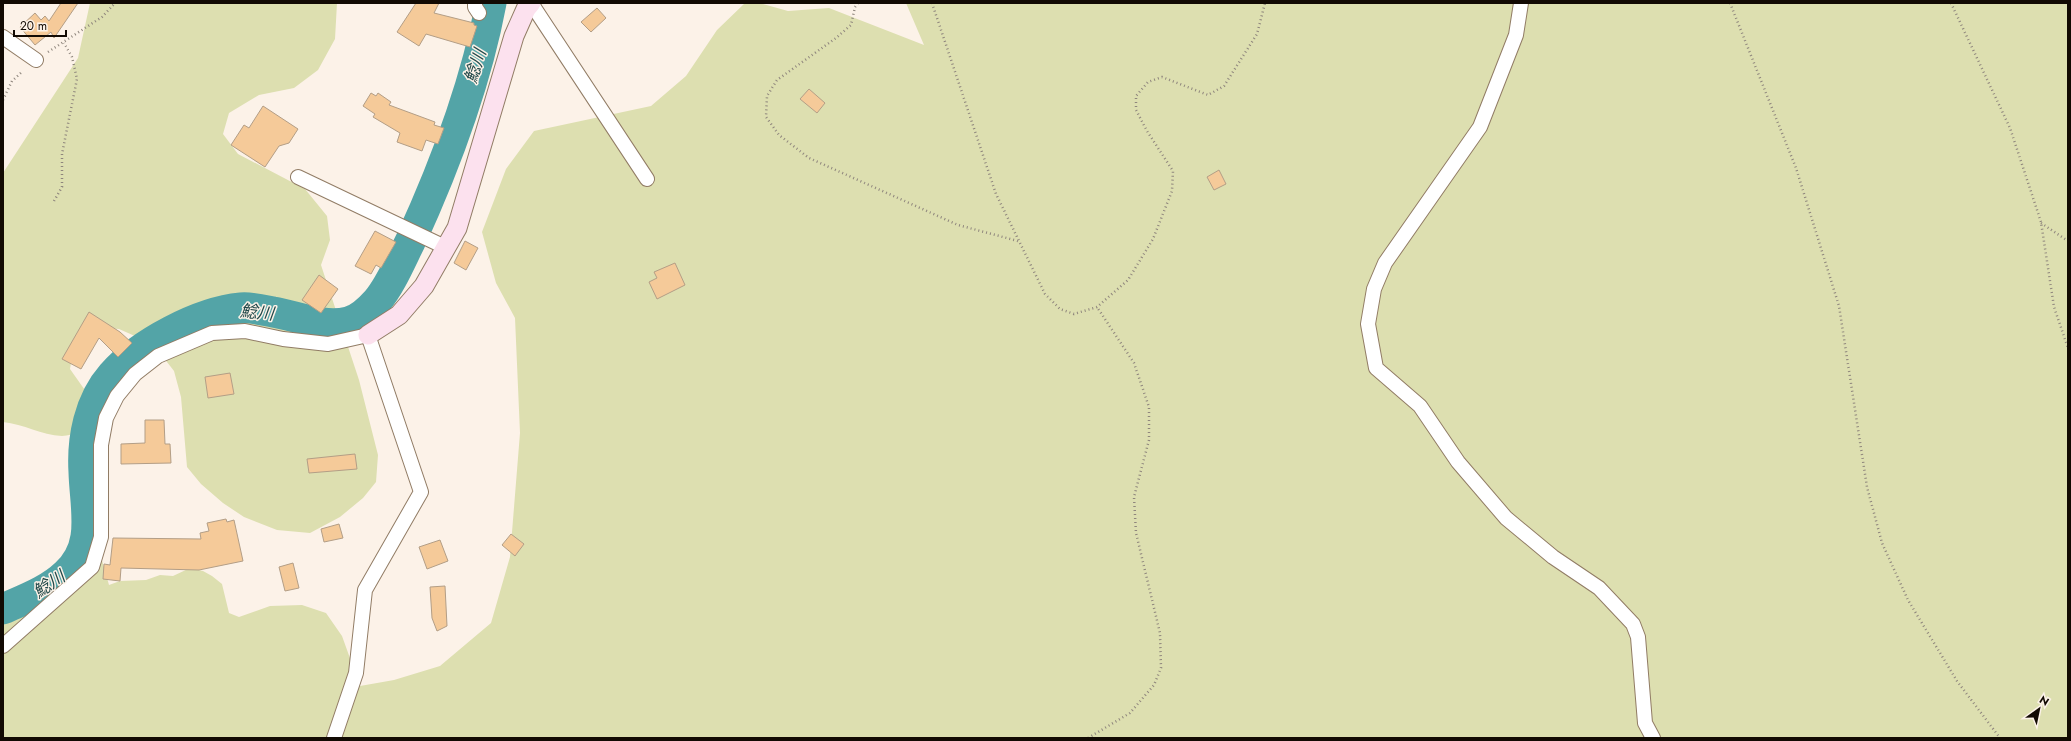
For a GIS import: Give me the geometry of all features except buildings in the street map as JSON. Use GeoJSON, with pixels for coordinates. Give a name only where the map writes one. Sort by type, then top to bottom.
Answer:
{"type":"FeatureCollection","features":[{"type":"Feature","properties":{"kind":"street"},"geometry":{"type":"LineString","coordinates":[[3,646],[92,567],[101,537],[101,444],[106,418],[117,396],[135,374],[158,356],[212,333],[245,330],[283,339],[328,344],[368,335],[399,315],[424,286],[457,228],[514,36],[526,9],[531,3],[647,179]]}},
{"type":"Feature","properties":{"kind":"street"},"geometry":{"type":"LineString","coordinates":[[1521,3],[1516,35],[1480,127],[1385,263],[1374,289],[1368,324],[1376,368],[1420,406],[1458,462],[1506,518],[1554,557],[1599,588],[1633,624],[1638,637],[1645,723],[1652,738]]}},
{"type":"Feature","properties":{"kind":"street"},"geometry":{"type":"LineString","coordinates":[[3,37],[36,60]]}},
{"type":"Feature","properties":{"kind":"street"},"geometry":{"type":"LineString","coordinates":[[298,177],[447,248]]}},
{"type":"Feature","properties":{"kind":"street"},"geometry":{"type":"LineString","coordinates":[[334,738],[356,673],[365,590],[421,492],[368,335]]}},
{"type":"Feature","properties":{"kind":"path"},"geometry":{"type":"LineString","coordinates":[[54,201],[62,187],[62,154],[77,79],[72,57],[64,43],[102,17],[115,3]]}},
{"type":"Feature","properties":{"kind":"path"},"geometry":{"type":"LineString","coordinates":[[858,3],[855,7],[851,25],[836,38],[777,80],[766,96],[766,117],[779,136],[810,158],[958,225],[1019,241]]}},
{"type":"Feature","properties":{"kind":"path"},"geometry":{"type":"LineString","coordinates":[[932,3],[996,194],[1045,294],[1060,309],[1074,314],[1097,308],[1128,280],[1153,239],[1172,192],[1174,171],[1146,131],[1136,110],[1136,96],[1148,82],[1162,77],[1208,95],[1224,86],[1257,34],[1265,3]]}},
{"type":"Feature","properties":{"kind":"path"},"geometry":{"type":"LineString","coordinates":[[1730,3],[1796,168],[1840,306],[1867,487],[1882,543],[1908,600],[1957,681],[2000,738]]}},
{"type":"Feature","properties":{"kind":"path"},"geometry":{"type":"LineString","coordinates":[[1950,3],[2010,128],[2041,222],[2054,307],[2068,348]]}},
{"type":"Feature","properties":{"kind":"path"},"geometry":{"type":"LineString","coordinates":[[2041,222],[2068,241]]}},
{"type":"Feature","properties":{"kind":"path"},"geometry":{"type":"LineString","coordinates":[[1088,738],[1130,713],[1154,685],[1160,668],[1160,633],[1136,533],[1134,497],[1149,440],[1149,407],[1134,363],[1097,308]]}},
{"type":"Feature","properties":{"kind":"green space"},"geometry":{"type":"Polygon","coordinates":[[[90,3],[337,3],[335,39],[318,70],[294,88],[259,95],[229,113],[223,134],[238,154],[305,189],[327,216],[330,240],[321,265],[359,380],[378,455],[376,482],[363,498],[340,517],[310,533],[277,530],[244,517],[223,503],[201,484],[187,467],[181,397],[174,371],[153,344],[119,329],[93,327],[74,346],[70,369],[94,403],[81,432],[64,436],[54,435],[3,422],[3,173],[78,58],[90,3]]]}},
{"type":"Feature","properties":{"kind":"green space"},"geometry":{"type":"Polygon","coordinates":[[[745,3],[759,3],[788,11],[829,8],[924,45],[906,3],[2068,3],[2068,738],[3,738],[3,601],[28,587],[49,583],[67,565],[81,572],[101,557],[109,585],[120,581],[146,580],[160,575],[173,576],[190,568],[203,571],[222,584],[229,613],[239,617],[270,606],[302,605],[326,613],[342,636],[360,686],[394,680],[440,666],[491,623],[510,557],[520,433],[515,318],[496,283],[482,232],[506,169],[534,131],[651,106],[686,76],[717,30],[745,3]]]}},
{"type":"Feature","properties":{"kind":"waterway","name":"鯰川"},"geometry":{"type":"LineString","coordinates":[[3,609],[36,594],[59,580],[76,563],[82,551],[86,539],[87,526],[84,459],[86,434],[98,396],[104,385],[124,363],[154,341],[171,331],[207,316],[225,311],[241,308],[253,308],[320,323],[339,323],[356,319],[367,311],[382,295],[410,242],[447,155],[477,64],[491,3]]}}]}
